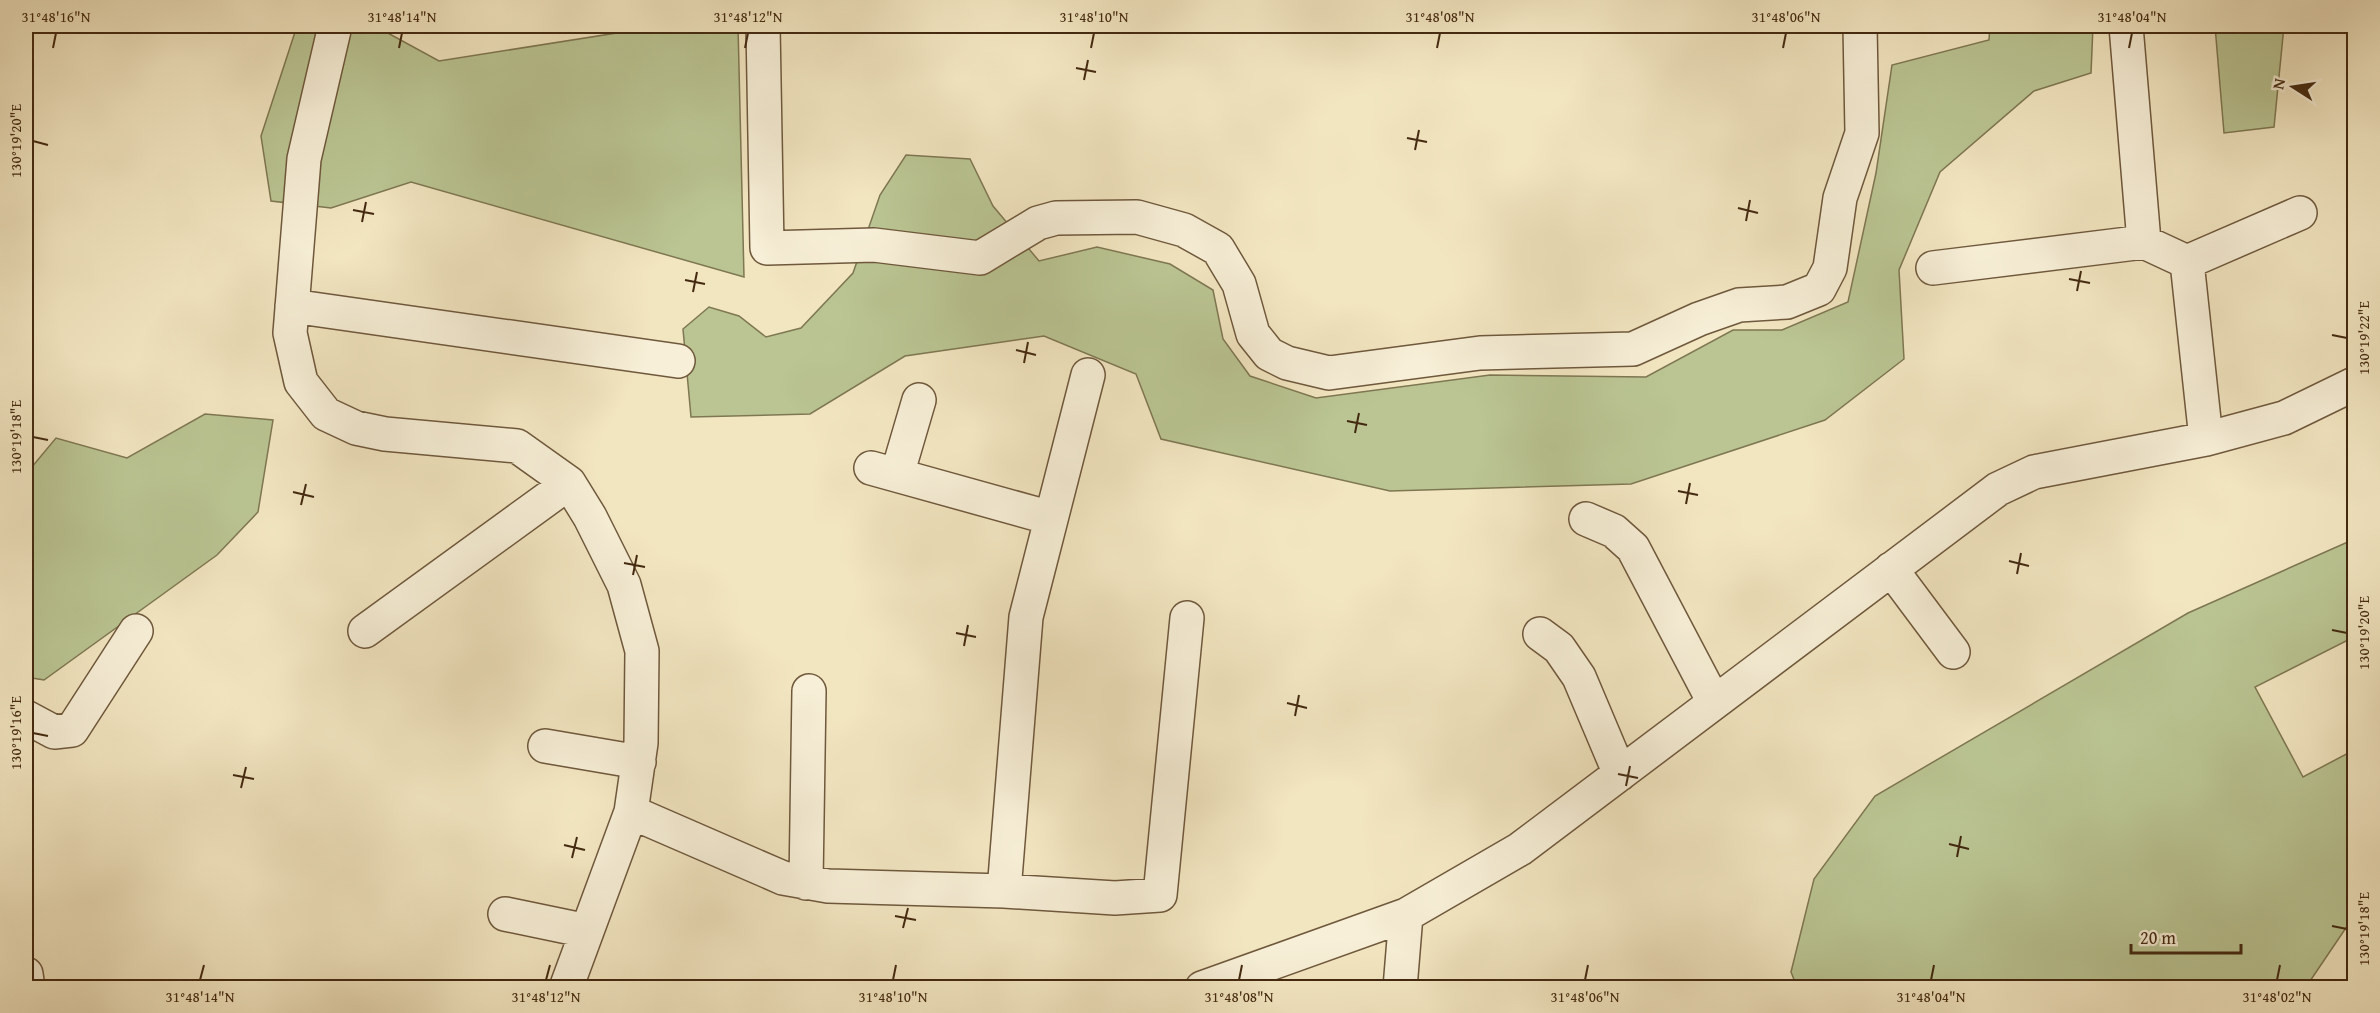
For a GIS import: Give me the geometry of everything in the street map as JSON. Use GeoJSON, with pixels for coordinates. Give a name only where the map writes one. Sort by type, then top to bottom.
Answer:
{"type":"FeatureCollection","features":[{"type":"Feature","properties":{"kind":"street"},"geometry":{"type":"LineString","coordinates":[[336,26],[304,159],[290,333],[301,382],[326,414],[356,428],[385,435],[517,446],[569,483],[590,518],[624,585],[642,651],[641,743],[631,812],[566,987]]}},
{"type":"Feature","properties":{"kind":"street"},"geometry":{"type":"LineString","coordinates":[[763,26],[766,248],[874,245],[980,258],[1038,223],[1056,218],[1137,217],[1184,230],[1218,249],[1239,284],[1253,334],[1269,354],[1287,363],[1329,373],[1480,353],[1593,352],[1633,349],[1699,319],[1738,305],[1786,302],[1819,289],[1830,268],[1840,198],[1862,133],[1860,26]]}},
{"type":"Feature","properties":{"kind":"street"},"geometry":{"type":"LineString","coordinates":[[2126,26],[2144,242]]}},
{"type":"Feature","properties":{"kind":"street"},"geometry":{"type":"LineString","coordinates":[[1933,268],[2144,242],[2187,262],[2300,213]]}},
{"type":"Feature","properties":{"kind":"street"},"geometry":{"type":"LineString","coordinates":[[2187,262],[2206,439]]}},
{"type":"Feature","properties":{"kind":"street"},"geometry":{"type":"LineString","coordinates":[[292,306],[678,361]]}},
{"type":"Feature","properties":{"kind":"street"},"geometry":{"type":"LineString","coordinates":[[1004,891],[1026,617],[1088,375]]}},
{"type":"Feature","properties":{"kind":"street"},"geometry":{"type":"LineString","coordinates":[[1202,987],[1406,915],[1520,849],[1998,489],[2034,472],[2206,439],[2284,418],[2355,384]]}},
{"type":"Feature","properties":{"kind":"street"},"geometry":{"type":"LineString","coordinates":[[919,400],[884,472],[1051,518]]}},
{"type":"Feature","properties":{"kind":"street"},"geometry":{"type":"LineString","coordinates":[[365,631],[569,483]]}},
{"type":"Feature","properties":{"kind":"street"},"geometry":{"type":"LineString","coordinates":[[1586,519],[1614,531],[1633,548],[1714,702]]}},
{"type":"Feature","properties":{"kind":"street"},"geometry":{"type":"LineString","coordinates":[[1891,570],[1953,652]]}},
{"type":"Feature","properties":{"kind":"street"},"geometry":{"type":"LineString","coordinates":[[631,812],[783,878],[806,883],[828,886],[1004,891],[1115,898],[1160,896],[1187,618]]}},
{"type":"Feature","properties":{"kind":"street"},"geometry":{"type":"LineString","coordinates":[[26,717],[54,732],[72,730],[136,631]]}},
{"type":"Feature","properties":{"kind":"street"},"geometry":{"type":"LineString","coordinates":[[1540,634],[1559,648],[1579,677],[1620,774]]}},
{"type":"Feature","properties":{"kind":"street"},"geometry":{"type":"LineString","coordinates":[[806,883],[809,691]]}},
{"type":"Feature","properties":{"kind":"street"},"geometry":{"type":"LineString","coordinates":[[545,746],[639,762]]}},
{"type":"Feature","properties":{"kind":"street"},"geometry":{"type":"LineString","coordinates":[[505,914],[587,931]]}},
{"type":"Feature","properties":{"kind":"street"},"geometry":{"type":"LineString","coordinates":[[1400,987],[1406,915]]}},
{"type":"Feature","properties":{"kind":"street"},"geometry":{"type":"LineString","coordinates":[[26,974],[28,987]]}},
{"type":"Feature","properties":{"kind":"green space"},"geometry":{"type":"Polygon","coordinates":[[[297,26],[346,26],[386,32],[439,61],[661,26],[738,26],[744,277],[411,182],[331,208],[271,201],[261,136],[297,26]]]}},
{"type":"Feature","properties":{"kind":"green space"},"geometry":{"type":"Polygon","coordinates":[[[1990,26],[2093,26],[2091,73],[2034,91],[1940,172],[1899,270],[1904,359],[1825,420],[1631,484],[1390,491],[1161,439],[1136,374],[1044,336],[905,356],[810,414],[691,417],[683,329],[709,307],[739,316],[766,337],[801,328],[853,273],[880,195],[906,155],[970,159],[993,206],[1039,261],[1097,247],[1170,264],[1213,290],[1223,339],[1250,376],[1316,398],[1490,375],[1646,377],[1733,330],[1782,330],[1848,302],[1876,173],[1892,65],[1989,40],[1990,26]]]}},
{"type":"Feature","properties":{"kind":"green space"},"geometry":{"type":"Polygon","coordinates":[[[2215,26],[2284,26],[2274,127],[2224,133],[2215,26]]]}},
{"type":"Feature","properties":{"kind":"green space"},"geometry":{"type":"Polygon","coordinates":[[[205,414],[273,420],[258,512],[217,555],[44,680],[26,677],[26,474],[56,438],[127,458],[205,414]]]}},
{"type":"Feature","properties":{"kind":"green space"},"geometry":{"type":"Polygon","coordinates":[[[2354,541],[2354,637],[2255,687],[2303,777],[2354,750],[2354,916],[2306,987],[2018,988],[2017,983],[2001,988],[1797,987],[1791,972],[1814,879],[1875,796],[2188,613],[2354,541]]]}}]}
